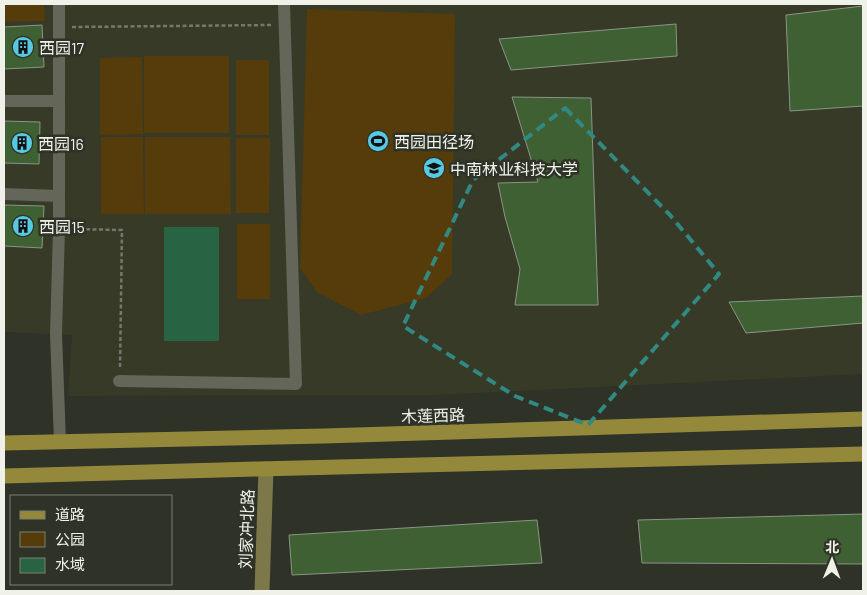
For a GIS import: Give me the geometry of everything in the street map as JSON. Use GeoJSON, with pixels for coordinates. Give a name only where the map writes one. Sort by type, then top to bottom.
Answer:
{"type":"FeatureCollection","features":[{"type":"Feature","properties":{"kind":"main road","name":"木莲西路"},"geometry":{"type":"LineString","coordinates":[[4,443],[334,436],[863,419]]}},
{"type":"Feature","properties":{"kind":"main road"},"geometry":{"type":"LineString","coordinates":[[4,476],[863,454]]}},
{"type":"Feature","properties":{"kind":"main road","name":"刘家冲北路"},"geometry":{"type":"LineString","coordinates":[[254,591],[262,469]]}},
{"type":"Feature","properties":{"kind":"main road","name":"刘家冲北路"},"geometry":{"type":"LineString","coordinates":[[262,469],[262,591]]}},
{"type":"Feature","properties":{"kind":"street"},"geometry":{"type":"LineString","coordinates":[[59,4],[59,229],[56,334],[60,442]]}},
{"type":"Feature","properties":{"kind":"street"},"geometry":{"type":"LineString","coordinates":[[120,381],[296,384],[284,4]]}},
{"type":"Feature","properties":{"kind":"street"},"geometry":{"type":"LineString","coordinates":[[4,101],[59,101]]}},
{"type":"Feature","properties":{"kind":"street"},"geometry":{"type":"LineString","coordinates":[[4,194],[59,196]]}},
{"type":"Feature","properties":{"kind":"path"},"geometry":{"type":"LineString","coordinates":[[59,27],[285,25]]}},
{"type":"Feature","properties":{"kind":"path"},"geometry":{"type":"LineString","coordinates":[[59,229],[122,230],[120,381]]}},
{"type":"Feature","properties":{"kind":"highlighted area"},"geometry":{"type":"Polygon","coordinates":[[[565,108],[670,215],[719,274],[588,425],[515,396],[403,326],[473,180],[565,108]]]}},
{"type":"Feature","properties":{"kind":"shaded area","name":"中南林业科技大学"},"geometry":{"type":"Polygon","coordinates":[[[4,4],[863,4],[863,374],[434,395],[68,396],[72,335],[4,332],[4,4]]]}},
{"type":"Feature","properties":{"kind":"green space"},"geometry":{"type":"Polygon","coordinates":[[[4,4],[44,4],[45,21],[4,22],[4,4]]]}},
{"type":"Feature","properties":{"kind":"green space","name":"西园田径场"},"geometry":{"type":"Polygon","coordinates":[[[307,9],[455,14],[452,274],[426,298],[361,315],[317,292],[300,268],[307,9]]]}},
{"type":"Feature","properties":{"kind":"green space"},"geometry":{"type":"Polygon","coordinates":[[[144,56],[229,56],[229,133],[144,133],[144,56]]]}},
{"type":"Feature","properties":{"kind":"green space"},"geometry":{"type":"Polygon","coordinates":[[[142,57],[143,134],[100,135],[100,58],[142,57]]]}},
{"type":"Feature","properties":{"kind":"green space"},"geometry":{"type":"Polygon","coordinates":[[[236,60],[269,60],[269,135],[236,135],[236,60]]]}},
{"type":"Feature","properties":{"kind":"green space"},"geometry":{"type":"Polygon","coordinates":[[[101,137],[143,137],[144,214],[101,214],[101,137]]]}},
{"type":"Feature","properties":{"kind":"green space"},"geometry":{"type":"Polygon","coordinates":[[[145,137],[230,137],[231,214],[145,214],[145,137]]]}},
{"type":"Feature","properties":{"kind":"green space"},"geometry":{"type":"Polygon","coordinates":[[[236,138],[270,138],[269,213],[236,213],[236,138]]]}},
{"type":"Feature","properties":{"kind":"green space"},"geometry":{"type":"Polygon","coordinates":[[[237,224],[270,224],[270,299],[237,299],[237,224]]]}},
{"type":"Feature","properties":{"kind":"water"},"geometry":{"type":"Polygon","coordinates":[[[164,227],[219,227],[219,341],[164,341],[164,227]]]}},
{"type":"Feature","properties":{"kind":"building"},"geometry":{"type":"Polygon","coordinates":[[[863,6],[863,106],[790,111],[786,15],[863,6]]]}},
{"type":"Feature","properties":{"kind":"building"},"geometry":{"type":"Polygon","coordinates":[[[676,24],[677,56],[511,70],[499,39],[676,24]]]}},
{"type":"Feature","properties":{"kind":"building","name":"西园17"},"geometry":{"type":"Polygon","coordinates":[[[42,25],[44,67],[4,69],[4,27],[42,25]]]}},
{"type":"Feature","properties":{"kind":"building"},"geometry":{"type":"Polygon","coordinates":[[[512,97],[591,98],[598,305],[515,305],[520,269],[505,217],[498,183],[538,182],[512,97]]]}},
{"type":"Feature","properties":{"kind":"building","name":"西园16"},"geometry":{"type":"Polygon","coordinates":[[[4,121],[40,122],[39,164],[4,163],[4,121]]]}},
{"type":"Feature","properties":{"kind":"building","name":"西园15"},"geometry":{"type":"Polygon","coordinates":[[[4,205],[44,206],[42,248],[4,246],[4,205]]]}},
{"type":"Feature","properties":{"kind":"building"},"geometry":{"type":"Polygon","coordinates":[[[863,296],[863,323],[746,333],[729,302],[863,296]]]}},
{"type":"Feature","properties":{"kind":"building"},"geometry":{"type":"Polygon","coordinates":[[[863,514],[863,564],[642,563],[638,520],[863,514]]]}},
{"type":"Feature","properties":{"kind":"building"},"geometry":{"type":"Polygon","coordinates":[[[537,520],[542,563],[292,575],[289,535],[537,520]]]}},
{"type":"Feature","properties":{"kind":"place","name":"西园17"},"geometry":{"type":"Point","coordinates":[23,47]}},
{"type":"Feature","properties":{"kind":"place","name":"西园田径场"},"geometry":{"type":"Point","coordinates":[378,141]}},
{"type":"Feature","properties":{"kind":"place","name":"西园16"},"geometry":{"type":"Point","coordinates":[22,143]}},
{"type":"Feature","properties":{"kind":"place","name":"中南林业科技大学"},"geometry":{"type":"Point","coordinates":[434,168]}},
{"type":"Feature","properties":{"kind":"place","name":"西园15"},"geometry":{"type":"Point","coordinates":[23,226]}}]}
